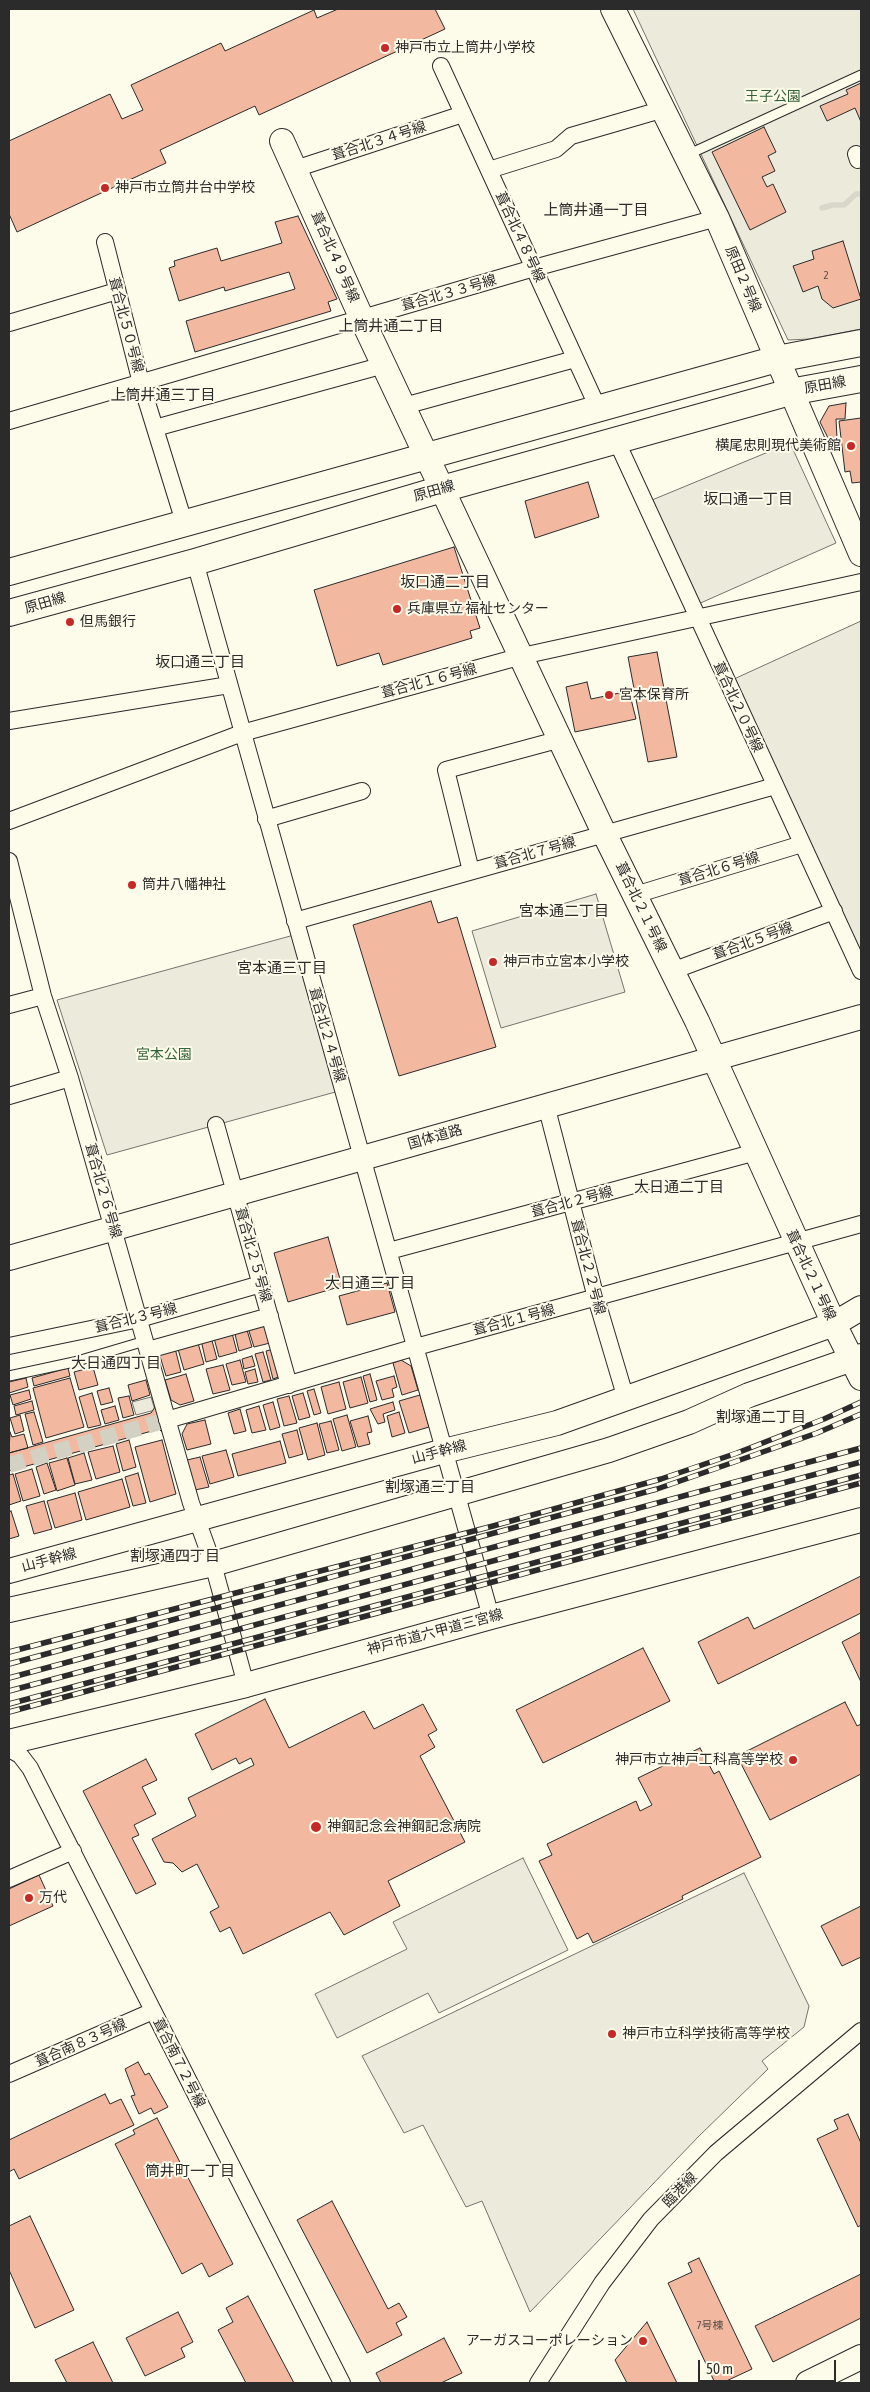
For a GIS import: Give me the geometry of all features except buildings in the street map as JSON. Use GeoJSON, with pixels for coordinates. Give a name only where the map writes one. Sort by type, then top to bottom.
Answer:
{"type":"FeatureCollection","features":[{"type":"Feature","properties":{"kind":"main road"},"geometry":{"type":"LineString","coordinates":[[9,572],[777,359],[861,343]]}},
{"type":"Feature","properties":{"kind":"main road","name":"原田線"},"geometry":{"type":"LineString","coordinates":[[9,613],[195,562],[442,488],[616,442],[790,392],[861,379]]}},
{"type":"Feature","properties":{"kind":"street","name":"原田２号線"},"geometry":{"type":"LineString","coordinates":[[613,9],[717,218],[861,554]]}},
{"type":"Feature","properties":{"kind":"street","name":"葺合北４８号線"},"geometry":{"type":"LineString","coordinates":[[441,66],[598,408]]}},
{"type":"Feature","properties":{"kind":"street"},"geometry":{"type":"LineString","coordinates":[[489,170],[556,148],[571,136],[664,109]]}},
{"type":"Feature","properties":{"kind":"street","name":"葺合北３４号線"},"geometry":{"type":"LineString","coordinates":[[295,169],[463,114]]}},
{"type":"Feature","properties":{"kind":"street","name":"葺合北４９号線"},"geometry":{"type":"LineString","coordinates":[[282,141],[426,455]]}},
{"type":"Feature","properties":{"kind":"street","name":"葺合北３３号線"},"geometry":{"type":"LineString","coordinates":[[9,421],[534,268],[717,218]]}},
{"type":"Feature","properties":{"kind":"street","name":"葺合北５０号線"},"geometry":{"type":"LineString","coordinates":[[105,242],[141,383],[184,522]]}},
{"type":"Feature","properties":{"kind":"street"},"geometry":{"type":"LineString","coordinates":[[9,323],[117,291]]}},
{"type":"Feature","properties":{"kind":"street"},"geometry":{"type":"LineString","coordinates":[[404,406],[575,359]]}},
{"type":"Feature","properties":{"kind":"street"},"geometry":{"type":"LineString","coordinates":[[155,428],[384,365]]}},
{"type":"Feature","properties":{"kind":"street","name":"葺合北２０号線"},"geometry":{"type":"LineString","coordinates":[[616,442],[861,971]]}},
{"type":"Feature","properties":{"kind":"street","name":"葺合北２１号線"},"geometry":{"type":"LineString","coordinates":[[426,455],[604,832],[714,1058],[834,1324],[859,1365]]}},
{"type":"Feature","properties":{"kind":"street","name":"葺合北２４号線"},"geometry":{"type":"LineString","coordinates":[[195,562],[491,1617]]}},
{"type":"Feature","properties":{"kind":"street","name":"葺合北１６号線"},"geometry":{"type":"LineString","coordinates":[[9,822],[242,733],[522,656],[861,582]]}},
{"type":"Feature","properties":{"kind":"street"},"geometry":{"type":"LineString","coordinates":[[9,721],[229,684]]}},
{"type":"Feature","properties":{"kind":"street"},"geometry":{"type":"LineString","coordinates":[[471,871],[446,770],[561,739]]}},
{"type":"Feature","properties":{"kind":"street","name":"葺合北７号線"},"geometry":{"type":"LineString","coordinates":[[295,921],[604,832],[775,786]]}},
{"type":"Feature","properties":{"kind":"street"},"geometry":{"type":"LineString","coordinates":[[266,819],[362,791]]}},
{"type":"Feature","properties":{"kind":"street","name":"葺合北６号線"},"geometry":{"type":"LineString","coordinates":[[635,895],[802,844]]}},
{"type":"Feature","properties":{"kind":"street","name":"葺合北２６号線"},"geometry":{"type":"LineString","coordinates":[[9,861],[43,996],[70,1078],[196,1521],[213,1564],[246,1685]]}},
{"type":"Feature","properties":{"kind":"street","name":"葺合北５号線"},"geometry":{"type":"LineString","coordinates":[[672,970],[834,911]]}},
{"type":"Feature","properties":{"kind":"street"},"geometry":{"type":"LineString","coordinates":[[9,1005],[43,996]]}},
{"type":"Feature","properties":{"kind":"street","name":"国体道路"},"geometry":{"type":"LineString","coordinates":[[9,1258],[861,1017]]}},
{"type":"Feature","properties":{"kind":"street"},"geometry":{"type":"LineString","coordinates":[[9,1096],[70,1078]]}},
{"type":"Feature","properties":{"kind":"street","name":"葺合北２２号線"},"geometry":{"type":"LineString","coordinates":[[546,1105],[596,1298],[626,1399]]}},
{"type":"Feature","properties":{"kind":"street","name":"葺合北２５号線"},"geometry":{"type":"LineString","coordinates":[[216,1125],[289,1385]]}},
{"type":"Feature","properties":{"kind":"street","name":"葺合北２号線"},"geometry":{"type":"LineString","coordinates":[[389,1251],[756,1152]]}},
{"type":"Feature","properties":{"kind":"street","name":"葺合北１号線"},"geometry":{"type":"LineString","coordinates":[[167,1420],[416,1347],[861,1224]]}},
{"type":"Feature","properties":{"kind":"street","name":"葺合北３号線"},"geometry":{"type":"LineString","coordinates":[[9,1346],[139,1319],[261,1284]]}},
{"type":"Feature","properties":{"kind":"street","name":"山手幹線"},"geometry":{"type":"LineString","coordinates":[[9,1571],[196,1521],[444,1451],[556,1423],[626,1399],[725,1361],[834,1324],[861,1308]]}},
{"type":"Feature","properties":{"kind":"street"},"geometry":{"type":"LineString","coordinates":[[146,1345],[270,1316]]}},
{"type":"Feature","properties":{"kind":"street"},"geometry":{"type":"LineString","coordinates":[[9,1610],[213,1564],[456,1495],[609,1450],[689,1422],[749,1395],[859,1365]]}},
{"type":"Feature","properties":{"kind":"street","name":"神戸市道六甲道三宮線"},"geometry":{"type":"LineString","coordinates":[[9,1742],[246,1685],[491,1617],[861,1520]]}},
{"type":"Feature","properties":{"kind":"street","name":"葺合南７２号線"},"geometry":{"type":"LineString","coordinates":[[9,1749],[20,1755],[30,1768],[342,2383]]}},
{"type":"Feature","properties":{"kind":"street"},"geometry":{"type":"LineString","coordinates":[[9,1879],[73,1851]]}},
{"type":"Feature","properties":{"kind":"street","name":"葺合南８３号線"},"geometry":{"type":"LineString","coordinates":[[9,2074],[153,2011]]}},
{"type":"Feature","properties":{"kind":"street","name":"臨港線"},"geometry":{"type":"LineString","coordinates":[[538,2383],[602,2283],[651,2220],[716,2153],[861,2032]]}},
{"type":"Feature","properties":{"kind":"street"},"geometry":{"type":"LineString","coordinates":[[808,2383],[861,2357]]}},
{"type":"Feature","properties":{"kind":"lane"},"geometry":{"type":"LineString","coordinates":[[686,155],[808,103],[861,75]]}},
{"type":"Feature","properties":{"kind":"lane"},"geometry":{"type":"LineString","coordinates":[[9,1376],[146,1345]]}},
{"type":"Feature","properties":{"kind":"green space","name":"王子公園"},"geometry":{"type":"Polygon","coordinates":[[[633,9],[861,9],[861,329],[809,339],[788,340],[633,9]]]}},
{"type":"Feature","properties":{"kind":"green space"},"geometry":{"type":"Polygon","coordinates":[[[790,443],[836,543],[696,605],[652,500],[790,443]]]}},
{"type":"Feature","properties":{"kind":"green space"},"geometry":{"type":"Polygon","coordinates":[[[861,621],[861,957],[734,679],[861,621]]]}},
{"type":"Feature","properties":{"kind":"green space"},"geometry":{"type":"Polygon","coordinates":[[[596,894],[625,992],[501,1028],[472,931],[596,894]]]}},
{"type":"Feature","properties":{"kind":"green space","name":"宮本公園"},"geometry":{"type":"Polygon","coordinates":[[[294,935],[339,1091],[107,1155],[57,1000],[294,935]]]}},
{"type":"Feature","properties":{"kind":"green space"},"geometry":{"type":"Polygon","coordinates":[[[523,1858],[568,1950],[439,2013],[428,1993],[337,2038],[315,1994],[407,1949],[393,1922],[523,1858]]]}},
{"type":"Feature","properties":{"kind":"green space"},"geometry":{"type":"Polygon","coordinates":[[[744,1873],[809,2006],[804,2027],[762,2061],[768,2069],[699,2136],[530,2312],[482,2201],[466,2207],[423,2125],[404,2133],[362,2056],[744,1873]]]}},
{"type":"Feature","properties":{"kind":"shaded area"},"geometry":{"type":"Polygon","coordinates":[[[151,1397],[155,1410],[136,1415],[132,1402],[151,1397]]]}},
{"type":"Feature","properties":{"kind":"waterway"},"geometry":{"type":"LineString","coordinates":[[822,208],[832,205],[844,205],[856,194],[861,194]]}},
{"type":"Feature","properties":{"kind":"tunnel"},"geometry":{"type":"LineString","coordinates":[[9,1465],[167,1420]]}},
{"type":"Feature","properties":{"kind":"railway"},"geometry":{"type":"LineString","coordinates":[[9,1652],[493,1526],[661,1479],[737,1453],[824,1419],[861,1402]]}},
{"type":"Feature","properties":{"kind":"railway"},"geometry":{"type":"LineString","coordinates":[[9,1664],[657,1489],[817,1433],[861,1414]]}},
{"type":"Feature","properties":{"kind":"railway"},"geometry":{"type":"LineString","coordinates":[[9,1678],[861,1448]]}},
{"type":"Feature","properties":{"kind":"railway"},"geometry":{"type":"LineString","coordinates":[[9,1691],[861,1462]]}},
{"type":"Feature","properties":{"kind":"railway"},"geometry":{"type":"LineString","coordinates":[[9,1704],[861,1475]]}},
{"type":"Feature","properties":{"kind":"railway"},"geometry":{"type":"LineString","coordinates":[[9,1712],[861,1483]]}},
{"type":"Feature","properties":{"kind":"place","name":"神戸市立上筒井小学校"},"geometry":{"type":"Point","coordinates":[385,48]}},
{"type":"Feature","properties":{"kind":"place","name":"神戸市立筒井台中学校"},"geometry":{"type":"Point","coordinates":[105,188]}},
{"type":"Feature","properties":{"kind":"place","name":"横尾忠則現代美術館"},"geometry":{"type":"Point","coordinates":[851,446]}},
{"type":"Feature","properties":{"kind":"place","name":"兵庫県立 福祉センター"},"geometry":{"type":"Point","coordinates":[397,609]}},
{"type":"Feature","properties":{"kind":"place","name":"但馬銀行"},"geometry":{"type":"Point","coordinates":[70,622]}},
{"type":"Feature","properties":{"kind":"place","name":"宮本保育所"},"geometry":{"type":"Point","coordinates":[609,695]}},
{"type":"Feature","properties":{"kind":"place","name":"筒井八幡神社"},"geometry":{"type":"Point","coordinates":[132,885]}},
{"type":"Feature","properties":{"kind":"place","name":"神戸市立宮本小学校"},"geometry":{"type":"Point","coordinates":[493,962]}},
{"type":"Feature","properties":{"kind":"place","name":"神戸市立神戸工科高等学校"},"geometry":{"type":"Point","coordinates":[793,1760]}},
{"type":"Feature","properties":{"kind":"place","name":"神鋼記念会神鋼記念病院"},"geometry":{"type":"Point","coordinates":[316,1827]}},
{"type":"Feature","properties":{"kind":"place","name":"万代"},"geometry":{"type":"Point","coordinates":[29,1898]}},
{"type":"Feature","properties":{"kind":"place","name":"神戸市立科学技術高等学校"},"geometry":{"type":"Point","coordinates":[612,2034]}},
{"type":"Feature","properties":{"kind":"place","name":"アーガスコーポレーション"},"geometry":{"type":"Point","coordinates":[643,2341]}},
{"type":"Feature","properties":{"kind":"district","name":"上筒井通一丁目"},"geometry":{"type":"Point","coordinates":[596,210]}},
{"type":"Feature","properties":{"kind":"district","name":"上筒井通二丁目"},"geometry":{"type":"Point","coordinates":[391,326]}},
{"type":"Feature","properties":{"kind":"district","name":"上筒井通三丁目"},"geometry":{"type":"Point","coordinates":[163,395]}},
{"type":"Feature","properties":{"kind":"district","name":"坂口通一丁目"},"geometry":{"type":"Point","coordinates":[748,499]}},
{"type":"Feature","properties":{"kind":"district","name":"坂口通二丁目"},"geometry":{"type":"Point","coordinates":[445,582]}},
{"type":"Feature","properties":{"kind":"district","name":"坂口通三丁目"},"geometry":{"type":"Point","coordinates":[200,662]}},
{"type":"Feature","properties":{"kind":"district","name":"宮本通二丁目"},"geometry":{"type":"Point","coordinates":[564,911]}},
{"type":"Feature","properties":{"kind":"district","name":"宮本通三丁目"},"geometry":{"type":"Point","coordinates":[282,968]}},
{"type":"Feature","properties":{"kind":"district","name":"大日通二丁目"},"geometry":{"type":"Point","coordinates":[679,1187]}},
{"type":"Feature","properties":{"kind":"district","name":"大日通三丁目"},"geometry":{"type":"Point","coordinates":[370,1283]}},
{"type":"Feature","properties":{"kind":"district","name":"大日通四丁目"},"geometry":{"type":"Point","coordinates":[116,1363]}},
{"type":"Feature","properties":{"kind":"district","name":"割塚通二丁目"},"geometry":{"type":"Point","coordinates":[761,1417]}},
{"type":"Feature","properties":{"kind":"district","name":"割塚通三丁目"},"geometry":{"type":"Point","coordinates":[430,1487]}},
{"type":"Feature","properties":{"kind":"district","name":"割塚通四丁目"},"geometry":{"type":"Point","coordinates":[175,1556]}},
{"type":"Feature","properties":{"kind":"district","name":"筒井町一丁目"},"geometry":{"type":"Point","coordinates":[190,2171]}}]}
